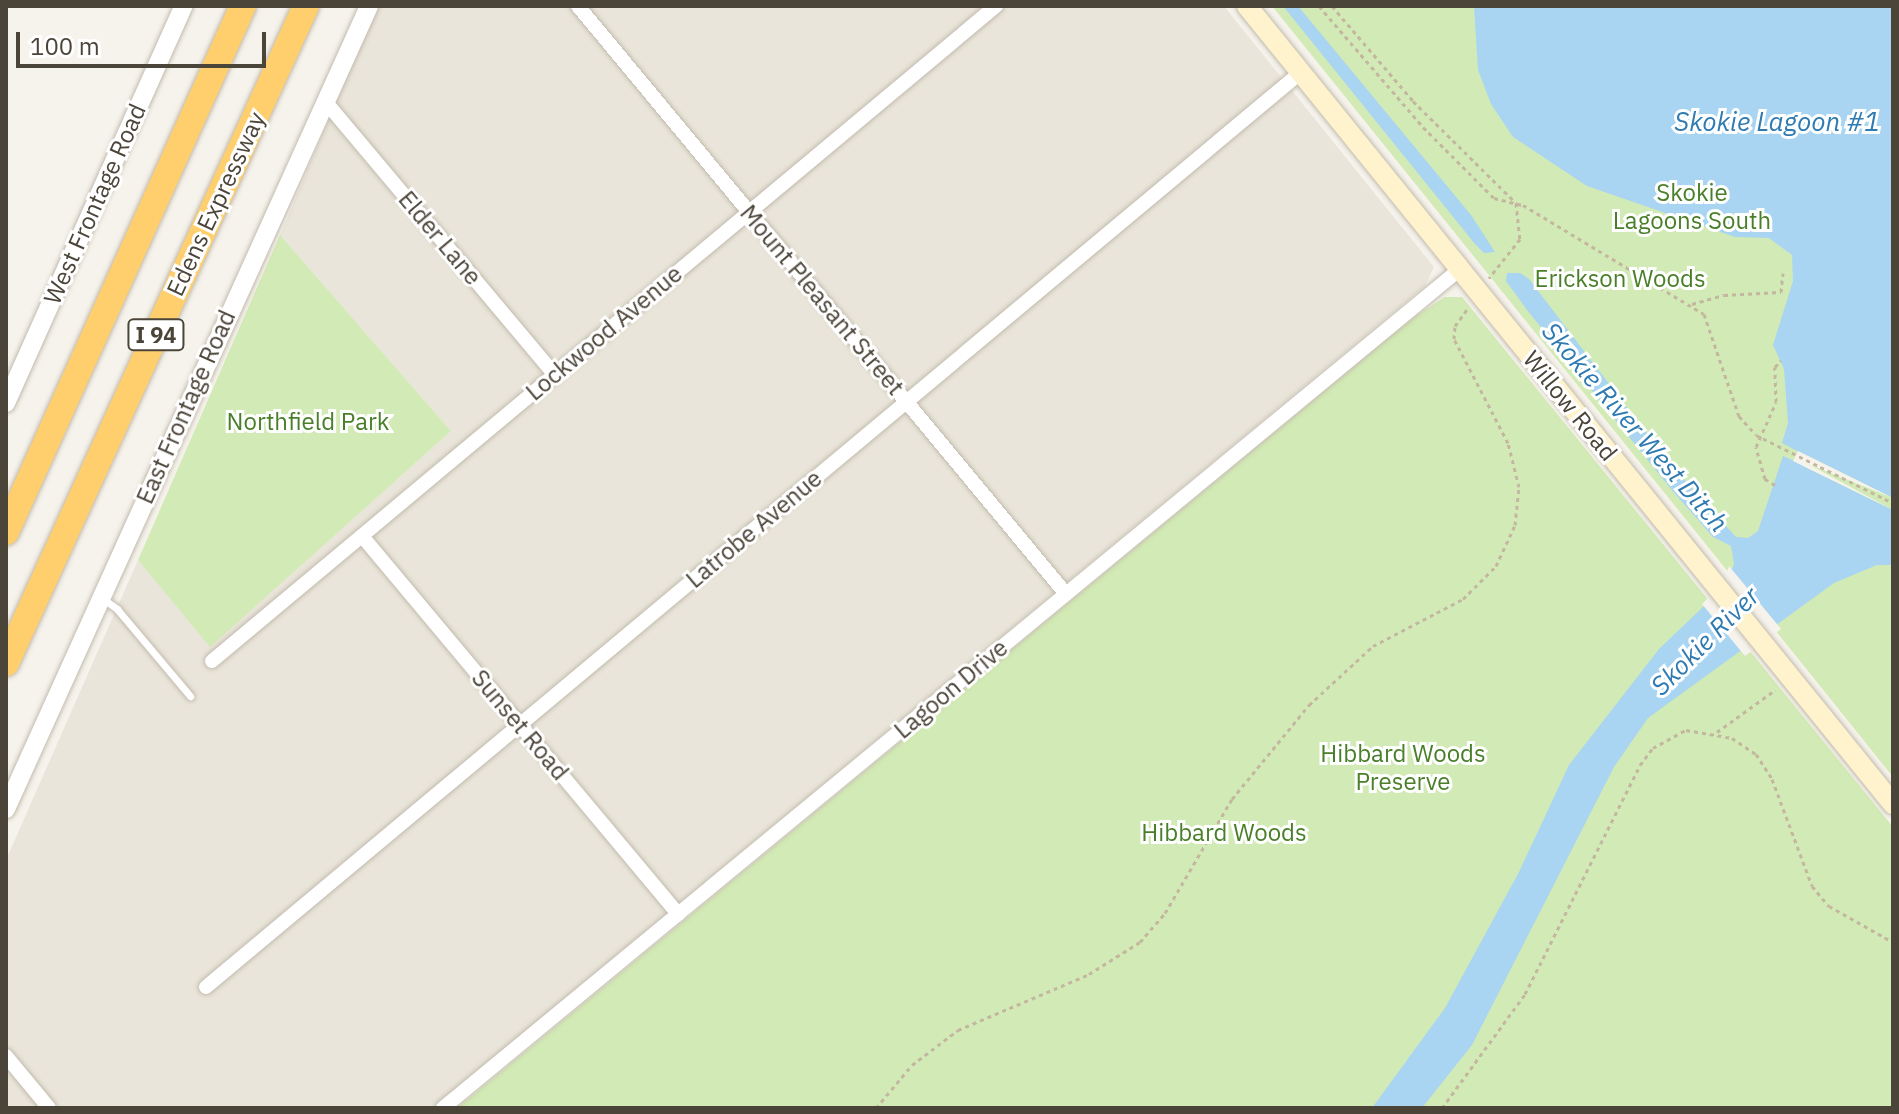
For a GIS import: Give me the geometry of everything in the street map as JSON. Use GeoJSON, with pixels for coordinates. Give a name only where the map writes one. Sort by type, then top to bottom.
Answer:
{"type":"FeatureCollection","features":[{"type":"Feature","properties":{"kind":"highway","name":"I 94"},"geometry":{"type":"LineString","coordinates":[[6,532],[243,6]]}},
{"type":"Feature","properties":{"kind":"highway","name":"Edens Expressway"},"geometry":{"type":"LineString","coordinates":[[6,663],[306,6]]}},
{"type":"Feature","properties":{"kind":"main road","name":"Willow Road"},"geometry":{"type":"LineString","coordinates":[[1247,6],[1893,804]]}},
{"type":"Feature","properties":{"kind":"street","name":"West Frontage Road"},"geometry":{"type":"LineString","coordinates":[[6,403],[184,6]]}},
{"type":"Feature","properties":{"kind":"street","name":"East Frontage Road"},"geometry":{"type":"LineString","coordinates":[[6,809],[369,6]]}},
{"type":"Feature","properties":{"kind":"street","name":"Lockwood Avenue"},"geometry":{"type":"LineString","coordinates":[[212,661],[996,6]]}},
{"type":"Feature","properties":{"kind":"street","name":"Mount Pleasant Street"},"geometry":{"type":"LineString","coordinates":[[584,8],[1066,594]]}},
{"type":"Feature","properties":{"kind":"street","name":"Latrobe Avenue"},"geometry":{"type":"LineString","coordinates":[[206,987],[1301,72]]}},
{"type":"Feature","properties":{"kind":"street","name":"Elder Lane"},"geometry":{"type":"LineString","coordinates":[[325,101],[555,375]]}},
{"type":"Feature","properties":{"kind":"street","name":"Lagoon Drive"},"geometry":{"type":"LineString","coordinates":[[443,1108],[1459,270]]}},
{"type":"Feature","properties":{"kind":"street","name":"Sunset Road"},"geometry":{"type":"LineString","coordinates":[[362,536],[678,914]]}},
{"type":"Feature","properties":{"kind":"street"},"geometry":{"type":"LineString","coordinates":[[6,1056],[49,1108]]}},
{"type":"Feature","properties":{"kind":"lane"},"geometry":{"type":"LineString","coordinates":[[100,597],[117,609],[190,696]]}},
{"type":"Feature","properties":{"kind":"path"},"geometry":{"type":"LineString","coordinates":[[1319,6],[1423,127],[1494,198],[1516,203]]}},
{"type":"Feature","properties":{"kind":"path"},"geometry":{"type":"LineString","coordinates":[[1332,6],[1413,101],[1516,203],[1692,304],[1713,330],[1739,416],[1759,437],[1893,503]]}},
{"type":"Feature","properties":{"kind":"path"},"geometry":{"type":"LineString","coordinates":[[1492,273],[1520,239],[1516,203]]}},
{"type":"Feature","properties":{"kind":"path"},"geometry":{"type":"LineString","coordinates":[[1692,304],[1724,295],[1781,292],[1783,273]]}},
{"type":"Feature","properties":{"kind":"path"},"geometry":{"type":"LineString","coordinates":[[876,1108],[912,1065],[958,1030],[1089,974],[1140,942],[1165,913],[1262,757],[1327,686],[1373,646],[1463,599],[1496,566],[1515,525],[1518,477],[1508,443],[1454,339],[1455,326],[1470,307]]}},
{"type":"Feature","properties":{"kind":"path"},"geometry":{"type":"LineString","coordinates":[[1775,485],[1765,479],[1756,447],[1776,402],[1775,367],[1781,360]]}},
{"type":"Feature","properties":{"kind":"path"},"geometry":{"type":"LineString","coordinates":[[1716,733],[1775,690]]}},
{"type":"Feature","properties":{"kind":"path"},"geometry":{"type":"LineString","coordinates":[[1442,1108],[1525,994],[1640,765],[1670,736],[1686,730],[1716,733],[1756,754],[1772,779],[1812,886],[1829,906],[1893,942]]}},
{"type":"Feature","properties":{"kind":"shaded area"},"geometry":{"type":"Polygon","coordinates":[[[377,6],[1224,6],[1434,267],[1425,286],[432,1108],[6,1108],[6,860],[138,560],[210,646],[451,431],[280,235],[377,6]]]}},
{"type":"Feature","properties":{"kind":"green space","name":"Skokie Lagoons South"},"geometry":{"type":"Polygon","coordinates":[[[1272,6],[1893,6],[1893,777],[1808,671],[1272,6]]]}},
{"type":"Feature","properties":{"kind":"green space","name":"Northfield Park"},"geometry":{"type":"Polygon","coordinates":[[[280,235],[451,431],[210,647],[138,560],[280,235]]]}},
{"type":"Feature","properties":{"kind":"green space","name":"Hibbard Woods"},"geometry":{"type":"Polygon","coordinates":[[[1445,297],[1462,297],[1893,827],[1893,1108],[457,1108],[1414,317],[1445,297]]]}},
{"type":"Feature","properties":{"kind":"water"},"geometry":{"type":"Polygon","coordinates":[[[1283,6],[1298,6],[1471,215],[1495,252],[1484,253],[1475,244],[1283,6]]]}},
{"type":"Feature","properties":{"kind":"water","name":"Skokie Lagoon #1"},"geometry":{"type":"Polygon","coordinates":[[[1474,6],[1893,6],[1893,498],[1808,456],[1803,466],[1893,510],[1893,565],[1877,565],[1834,583],[1648,718],[1614,767],[1472,1045],[1422,1108],[1372,1108],[1445,1008],[1519,872],[1569,765],[1659,649],[1726,585],[1734,564],[1731,546],[1713,537],[1671,489],[1527,310],[1506,281],[1507,273],[1520,273],[1529,279],[1671,465],[1736,537],[1748,538],[1758,531],[1783,456],[1796,462],[1801,453],[1782,443],[1788,423],[1784,369],[1773,345],[1793,281],[1792,255],[1769,238],[1735,237],[1587,186],[1513,137],[1491,104],[1478,70],[1474,6]]]}},
{"type":"Feature","properties":{"kind":"pier"},"geometry":{"type":"Polygon","coordinates":[[[1798,451],[1893,498],[1808,464],[1893,510],[1793,461],[1798,451]]]}},
{"type":"Feature","properties":{"kind":"pier"},"geometry":{"type":"Polygon","coordinates":[[[1729,566],[1781,629],[1745,656],[1702,604],[1723,583],[1729,566]]]}},
{"type":"Feature","properties":{"kind":"park label","name":"Erickson Woods"},"geometry":{"type":"Point","coordinates":[1620,279]}},
{"type":"Feature","properties":{"kind":"park label","name":"Hibbard Woods Preserve"},"geometry":{"type":"Point","coordinates":[1403,768]}},
{"type":"Feature","properties":{"kind":"water label","name":"Skokie River West Ditch"},"geometry":{"type":"Point","coordinates":[1635,427]}},
{"type":"Feature","properties":{"kind":"water label","name":"Skokie River"},"geometry":{"type":"Point","coordinates":[1705,641]}}]}
